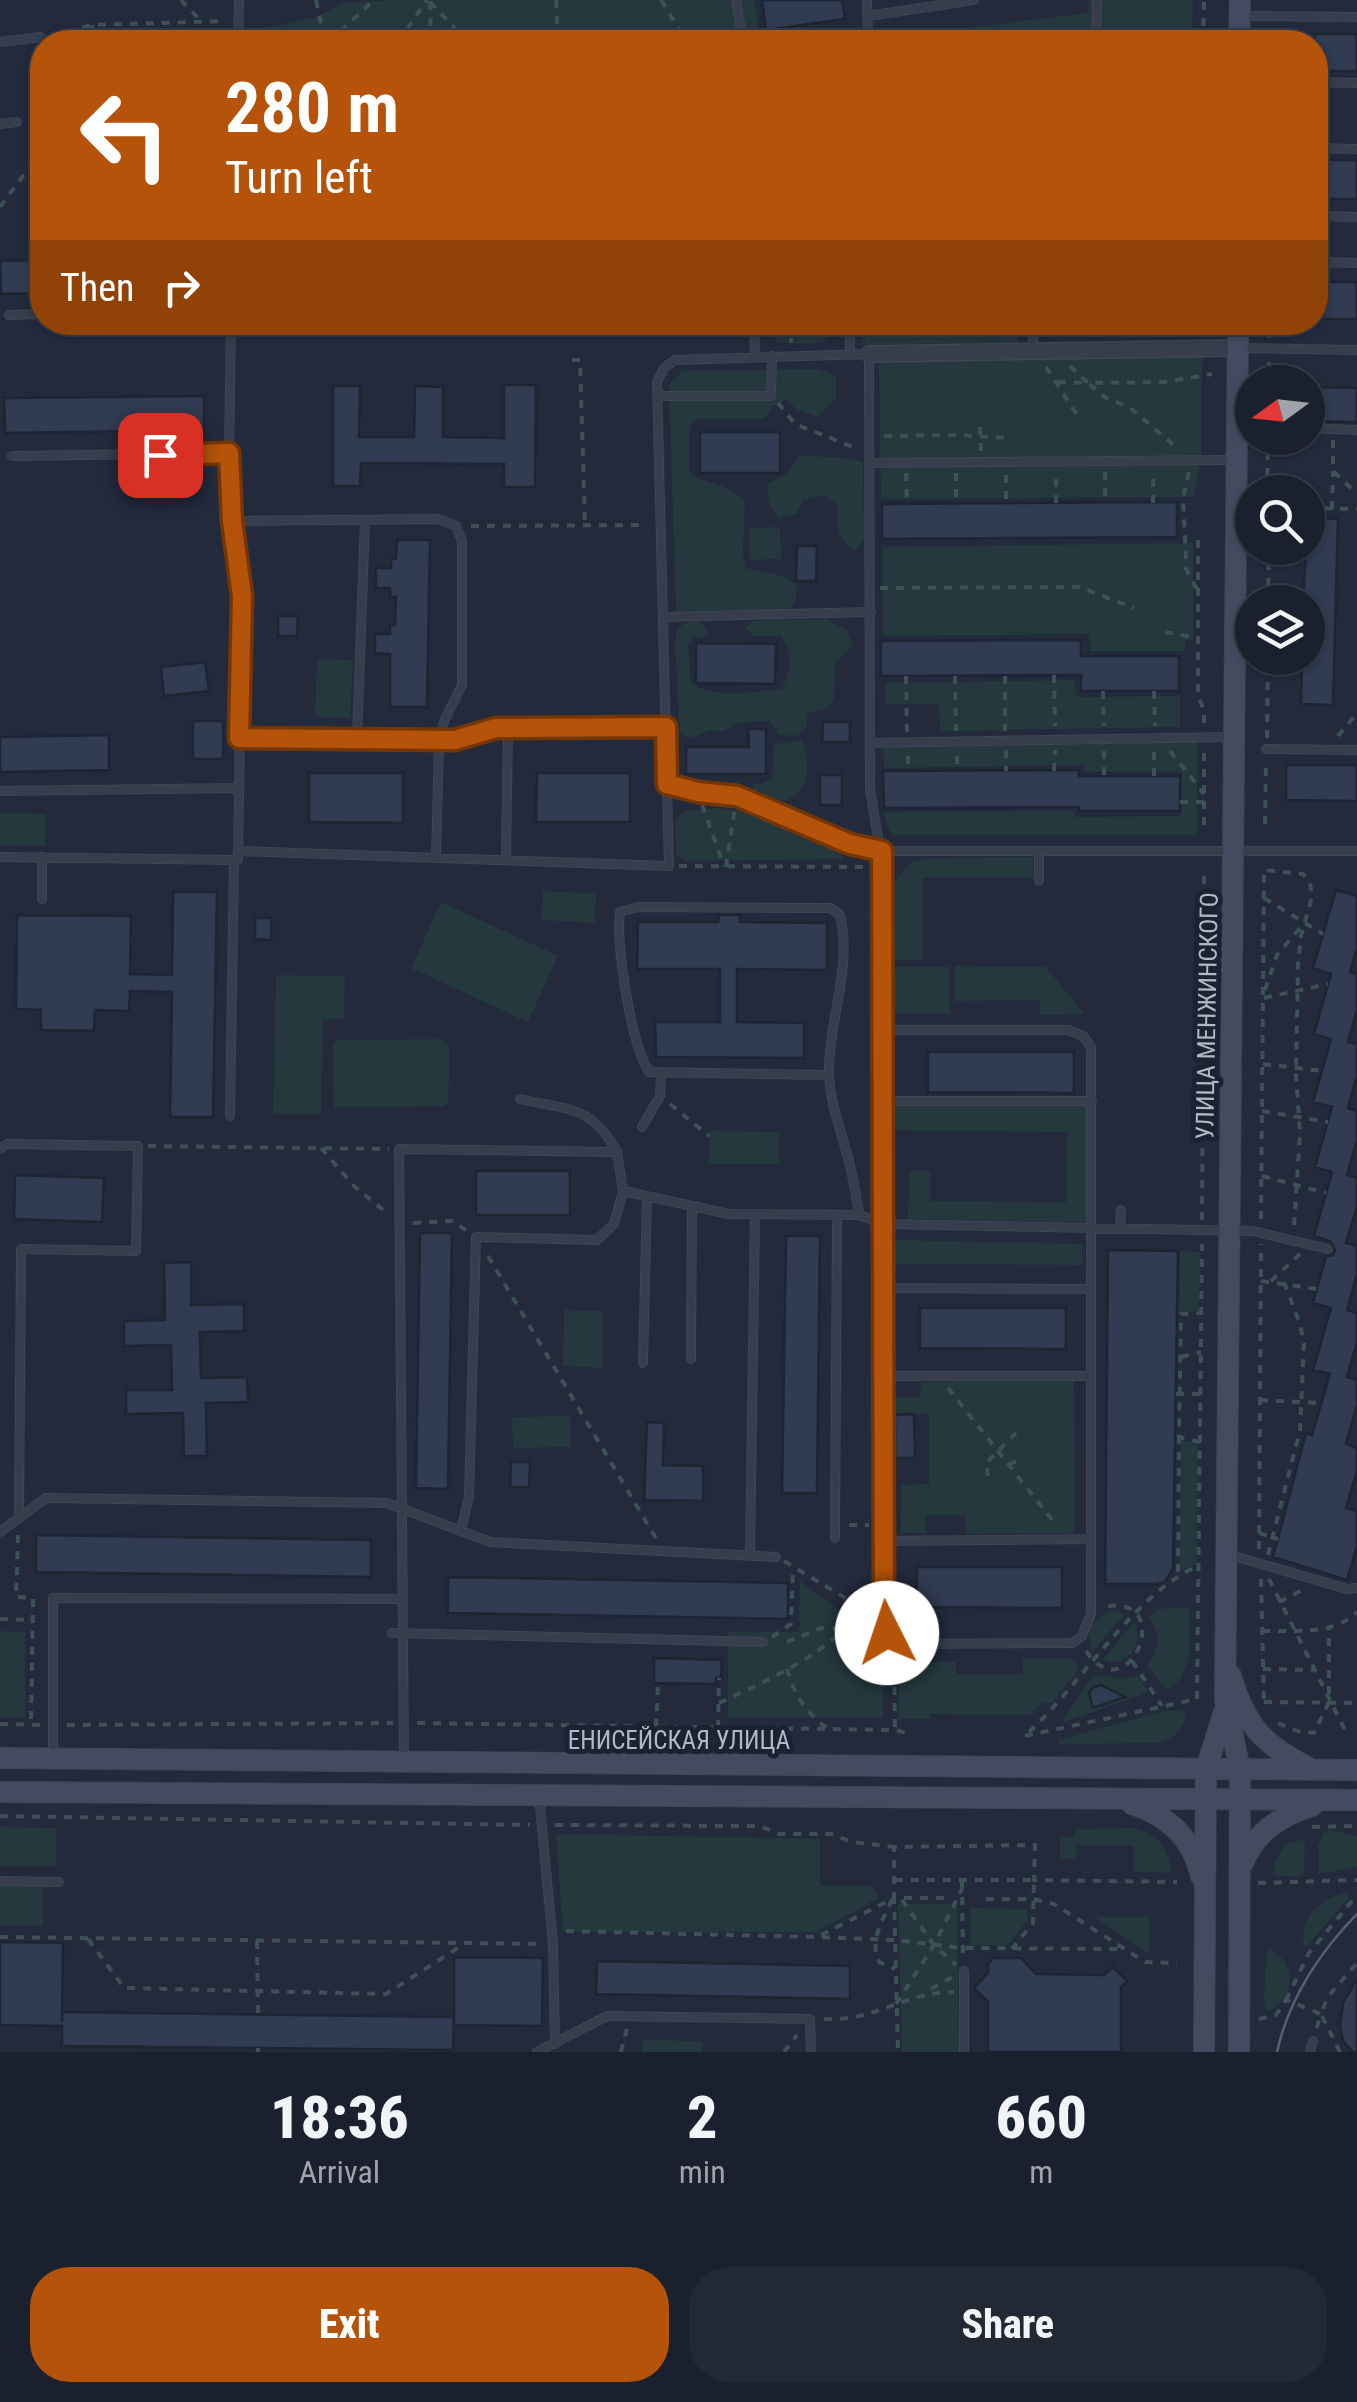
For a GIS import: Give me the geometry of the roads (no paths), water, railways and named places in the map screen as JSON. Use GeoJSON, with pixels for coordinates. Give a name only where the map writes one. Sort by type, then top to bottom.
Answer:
{"type":"FeatureCollection","features":[{"type":"Feature","properties":{"kind":"main road","name":"УЛИЦА МЕНЖИНСКОГО"},"geometry":{"type":"LineString","coordinates":[[1238,335],[1240,365]]}},
{"type":"Feature","properties":{"kind":"main road","name":"УЛИЦА МЕНЖИНСКОГО"},"geometry":{"type":"LineString","coordinates":[[1239,455],[1225,1655],[1225,1710],[1240,1769],[1240,1800],[1253,1874],[1239,2052]]}},
{"type":"Feature","properties":{"kind":"main road"},"geometry":{"type":"LineString","coordinates":[[1225,1655],[1240,1701],[1257,1734],[1275,1750],[1313,1770]]}},
{"type":"Feature","properties":{"kind":"main road","name":"УЛИЦА МЕНЖИНСКОГО"},"geometry":{"type":"LineString","coordinates":[[1204,2052],[1206,1769],[1225,1710]]}},
{"type":"Feature","properties":{"kind":"main road","name":"ЕНИСЕЙСКАЯ УЛИЦА"},"geometry":{"type":"LineString","coordinates":[[0,1758],[1357,1770]]}},
{"type":"Feature","properties":{"kind":"main road"},"geometry":{"type":"LineString","coordinates":[[0,1792],[1357,1800]]}},
{"type":"Feature","properties":{"kind":"main road"},"geometry":{"type":"LineString","coordinates":[[1115,1799],[1152,1810],[1172,1824],[1198,1863],[1205,1892]]}},
{"type":"Feature","properties":{"kind":"main road"},"geometry":{"type":"LineString","coordinates":[[1253,1874],[1258,1836],[1296,1811],[1332,1800]]}},
{"type":"Feature","properties":{"kind":"street"},"geometry":{"type":"LineString","coordinates":[[869,348],[1033,351],[1238,348]]}},
{"type":"Feature","properties":{"kind":"lane"},"geometry":{"type":"LineString","coordinates":[[239,0],[239,30]]}},
{"type":"Feature","properties":{"kind":"lane"},"geometry":{"type":"LineString","coordinates":[[736,0],[742,30]]}},
{"type":"Feature","properties":{"kind":"lane"},"geometry":{"type":"LineString","coordinates":[[868,0],[868,30]]}},
{"type":"Feature","properties":{"kind":"lane"},"geometry":{"type":"LineString","coordinates":[[868,16],[974,0]]}},
{"type":"Feature","properties":{"kind":"lane"},"geometry":{"type":"LineString","coordinates":[[1096,0],[1096,30]]}},
{"type":"Feature","properties":{"kind":"lane"},"geometry":{"type":"LineString","coordinates":[[1240,8],[1357,17]]}},
{"type":"Feature","properties":{"kind":"lane"},"geometry":{"type":"LineString","coordinates":[[0,42],[30,38]]}},
{"type":"Feature","properties":{"kind":"lane"},"geometry":{"type":"LineString","coordinates":[[1328,82],[1357,83]]}},
{"type":"Feature","properties":{"kind":"lane"},"geometry":{"type":"LineString","coordinates":[[0,124],[17,122]]}},
{"type":"Feature","properties":{"kind":"lane"},"geometry":{"type":"LineString","coordinates":[[1328,148],[1357,149]]}},
{"type":"Feature","properties":{"kind":"lane"},"geometry":{"type":"LineString","coordinates":[[1328,216],[1357,217]]}},
{"type":"Feature","properties":{"kind":"lane"},"geometry":{"type":"LineString","coordinates":[[1328,262],[1357,263]]}},
{"type":"Feature","properties":{"kind":"lane"},"geometry":{"type":"LineString","coordinates":[[9,314],[30,314]]}},
{"type":"Feature","properties":{"kind":"lane"},"geometry":{"type":"LineString","coordinates":[[230,1116],[242,596],[232,521],[229,453],[231,335]]}},
{"type":"Feature","properties":{"kind":"lane"},"geometry":{"type":"LineString","coordinates":[[754,335],[754,356]]}},
{"type":"Feature","properties":{"kind":"lane"},"geometry":{"type":"LineString","coordinates":[[850,335],[850,354]]}},
{"type":"Feature","properties":{"kind":"lane"},"geometry":{"type":"LineString","coordinates":[[1033,351],[1034,335]]}},
{"type":"Feature","properties":{"kind":"lane"},"geometry":{"type":"LineString","coordinates":[[0,857],[236,855],[669,866],[657,382],[664,368],[675,360],[850,354],[869,348],[873,821],[883,868],[884,1621],[893,1640],[906,1644],[1073,1644],[1082,1636],[1090,1614],[1091,1047],[1083,1036],[1068,1030],[884,1030]]}},
{"type":"Feature","properties":{"kind":"lane"},"geometry":{"type":"LineString","coordinates":[[1238,348],[1357,350]]}},
{"type":"Feature","properties":{"kind":"lane"},"geometry":{"type":"LineString","coordinates":[[657,396],[772,396],[772,356]]}},
{"type":"Feature","properties":{"kind":"lane"},"geometry":{"type":"LineString","coordinates":[[1325,429],[1357,430]]}},
{"type":"Feature","properties":{"kind":"lane"},"geometry":{"type":"LineString","coordinates":[[12,456],[229,453]]}},
{"type":"Feature","properties":{"kind":"lane"},"geometry":{"type":"LineString","coordinates":[[869,463],[1238,460]]}},
{"type":"Feature","properties":{"kind":"lane"},"geometry":{"type":"LineString","coordinates":[[232,521],[440,519],[456,526],[462,541],[462,685],[444,720],[439,740],[436,858]]}},
{"type":"Feature","properties":{"kind":"lane"},"geometry":{"type":"LineString","coordinates":[[358,739],[365,520]]}},
{"type":"Feature","properties":{"kind":"lane"},"geometry":{"type":"LineString","coordinates":[[663,617],[871,612]]}},
{"type":"Feature","properties":{"kind":"lane"},"geometry":{"type":"LineString","coordinates":[[239,738],[455,740],[508,727],[666,727]]}},
{"type":"Feature","properties":{"kind":"lane"},"geometry":{"type":"LineString","coordinates":[[506,860],[508,727]]}},
{"type":"Feature","properties":{"kind":"lane"},"geometry":{"type":"LineString","coordinates":[[871,743],[1236,737]]}},
{"type":"Feature","properties":{"kind":"lane"},"geometry":{"type":"LineString","coordinates":[[1266,749],[1357,750]]}},
{"type":"Feature","properties":{"kind":"lane"},"geometry":{"type":"LineString","coordinates":[[667,784],[737,796],[850,844],[882,851],[1357,850]]}},
{"type":"Feature","properties":{"kind":"lane"},"geometry":{"type":"LineString","coordinates":[[0,791],[239,788]]}},
{"type":"Feature","properties":{"kind":"lane"},"geometry":{"type":"LineString","coordinates":[[1039,852],[1039,881]]}},
{"type":"Feature","properties":{"kind":"lane"},"geometry":{"type":"LineString","coordinates":[[42,857],[42,899]]}},
{"type":"Feature","properties":{"kind":"lane"},"geometry":{"type":"LineString","coordinates":[[829,1075],[649,1072],[641,1058],[622,976],[615,912],[638,907],[830,908],[840,915],[844,930],[843,974],[836,996],[829,1075],[859,1216]]}},
{"type":"Feature","properties":{"kind":"lane"},"geometry":{"type":"LineString","coordinates":[[642,1127],[660,1096],[661,1074]]}},
{"type":"Feature","properties":{"kind":"lane"},"geometry":{"type":"LineString","coordinates":[[461,1531],[469,1496],[476,1237],[597,1240],[614,1224],[623,1191],[617,1152],[606,1130],[590,1115],[520,1099]]}},
{"type":"Feature","properties":{"kind":"lane"},"geometry":{"type":"LineString","coordinates":[[885,1100],[1092,1101]]}},
{"type":"Feature","properties":{"kind":"lane"},"geometry":{"type":"LineString","coordinates":[[0,1150],[7,1144],[138,1146],[136,1251],[21,1249],[19,1519]]}},
{"type":"Feature","properties":{"kind":"lane"},"geometry":{"type":"LineString","coordinates":[[404,1763],[400,1149],[617,1152]]}},
{"type":"Feature","properties":{"kind":"lane"},"geometry":{"type":"LineString","coordinates":[[623,1191],[728,1214],[859,1216],[884,1224],[1228,1230],[1261,1233],[1328,1249]]}},
{"type":"Feature","properties":{"kind":"lane"},"geometry":{"type":"LineString","coordinates":[[643,1363],[646,1196]]}},
{"type":"Feature","properties":{"kind":"lane"},"geometry":{"type":"LineString","coordinates":[[691,1359],[692,1206]]}},
{"type":"Feature","properties":{"kind":"lane"},"geometry":{"type":"LineString","coordinates":[[1120,1228],[1121,1210]]}},
{"type":"Feature","properties":{"kind":"lane"},"geometry":{"type":"LineString","coordinates":[[750,1554],[755,1214]]}},
{"type":"Feature","properties":{"kind":"lane"},"geometry":{"type":"LineString","coordinates":[[836,1538],[837,1216]]}},
{"type":"Feature","properties":{"kind":"lane"},"geometry":{"type":"LineString","coordinates":[[883,1288],[1091,1289]]}},
{"type":"Feature","properties":{"kind":"lane"},"geometry":{"type":"LineString","coordinates":[[884,1376],[1090,1376]]}},
{"type":"Feature","properties":{"kind":"lane"},"geometry":{"type":"LineString","coordinates":[[0,1532],[46,1498],[387,1502],[490,1542],[776,1557]]}},
{"type":"Feature","properties":{"kind":"lane"},"geometry":{"type":"LineString","coordinates":[[884,1541],[1090,1539]]}},
{"type":"Feature","properties":{"kind":"lane"},"geometry":{"type":"LineString","coordinates":[[1226,1554],[1347,1590],[1357,1588]]}},
{"type":"Feature","properties":{"kind":"lane"},"geometry":{"type":"LineString","coordinates":[[52,1759],[54,1598],[403,1599]]}},
{"type":"Feature","properties":{"kind":"lane"},"geometry":{"type":"LineString","coordinates":[[392,1633],[764,1642]]}},
{"type":"Feature","properties":{"kind":"lane"},"geometry":{"type":"LineString","coordinates":[[539,1796],[552,1944],[554,2044]]}},
{"type":"Feature","properties":{"kind":"lane"},"geometry":{"type":"LineString","coordinates":[[0,1881],[59,1882]]}},
{"type":"Feature","properties":{"kind":"lane"},"geometry":{"type":"LineString","coordinates":[[964,1971],[964,2052]]}},
{"type":"Feature","properties":{"kind":"lane"},"geometry":{"type":"LineString","coordinates":[[537,2052],[607,2016],[637,2015],[810,2019],[811,2052]]}},
{"type":"Feature","properties":{"kind":"lane"},"geometry":{"type":"LineString","coordinates":[[1310,2052],[1312,2041]]}},
{"type":"Feature","properties":{"kind":"tram line"},"geometry":{"type":"LineString","coordinates":[[1277,2052],[1289,2013],[1307,1977],[1357,1914]]}}]}
